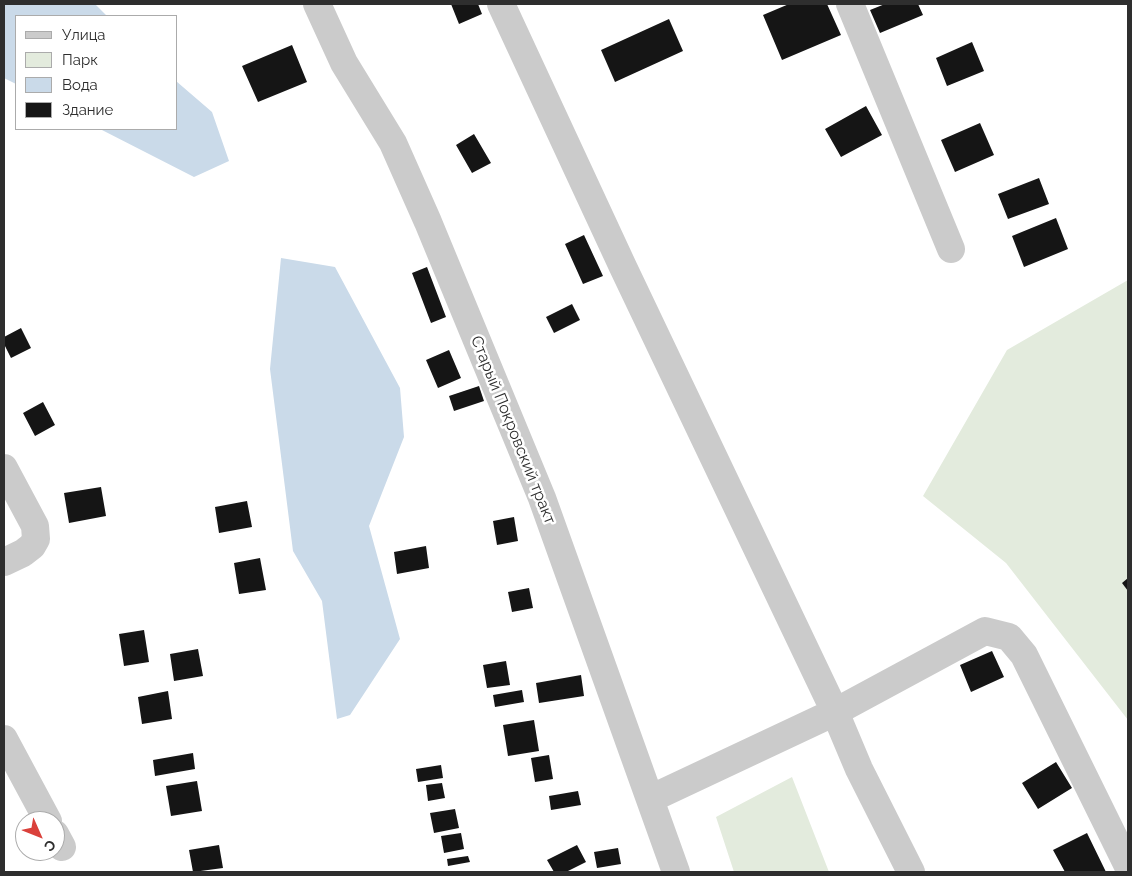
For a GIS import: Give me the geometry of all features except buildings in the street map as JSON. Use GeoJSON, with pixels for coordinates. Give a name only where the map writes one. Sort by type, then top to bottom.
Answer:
{"type":"FeatureCollection","features":[{"type":"Feature","properties":{"kind":"street","name":"Старый Покровский тракт"},"geometry":{"type":"LineString","coordinates":[[317,4],[344,63],[393,143],[428,222],[542,498],[676,872]]}},
{"type":"Feature","properties":{"kind":"street"},"geometry":{"type":"LineString","coordinates":[[501,4],[622,267],[835,712],[859,768],[911,872]]}},
{"type":"Feature","properties":{"kind":"street"},"geometry":{"type":"LineString","coordinates":[[850,4],[951,249]]}},
{"type":"Feature","properties":{"kind":"street"},"geometry":{"type":"LineString","coordinates":[[4,468],[35,526],[36,539],[32,546],[24,553],[4,562]]}},
{"type":"Feature","properties":{"kind":"street"},"geometry":{"type":"LineString","coordinates":[[650,799],[835,712],[985,631],[1009,637],[1024,656],[1128,866]]}},
{"type":"Feature","properties":{"kind":"street"},"geometry":{"type":"LineString","coordinates":[[4,739],[43,811]]}},
{"type":"Feature","properties":{"kind":"green space"},"geometry":{"type":"Polygon","coordinates":[[[1128,280],[1128,720],[1006,563],[923,496],[1007,350],[1128,280]]]}},
{"type":"Feature","properties":{"kind":"green space"},"geometry":{"type":"Polygon","coordinates":[[[792,777],[829,872],[734,872],[716,817],[792,777]]]}},
{"type":"Feature","properties":{"kind":"water"},"geometry":{"type":"Polygon","coordinates":[[[4,4],[95,4],[106,15],[15,15],[15,84],[4,78],[4,4]]]}},
{"type":"Feature","properties":{"kind":"water"},"geometry":{"type":"Polygon","coordinates":[[[178,83],[212,112],[229,161],[194,177],[102,130],[178,130],[178,83]]]}},
{"type":"Feature","properties":{"kind":"water"},"geometry":{"type":"Polygon","coordinates":[[[281,258],[335,267],[400,388],[404,437],[369,526],[400,639],[350,715],[337,719],[322,601],[293,551],[270,369],[281,258]]]}}]}
